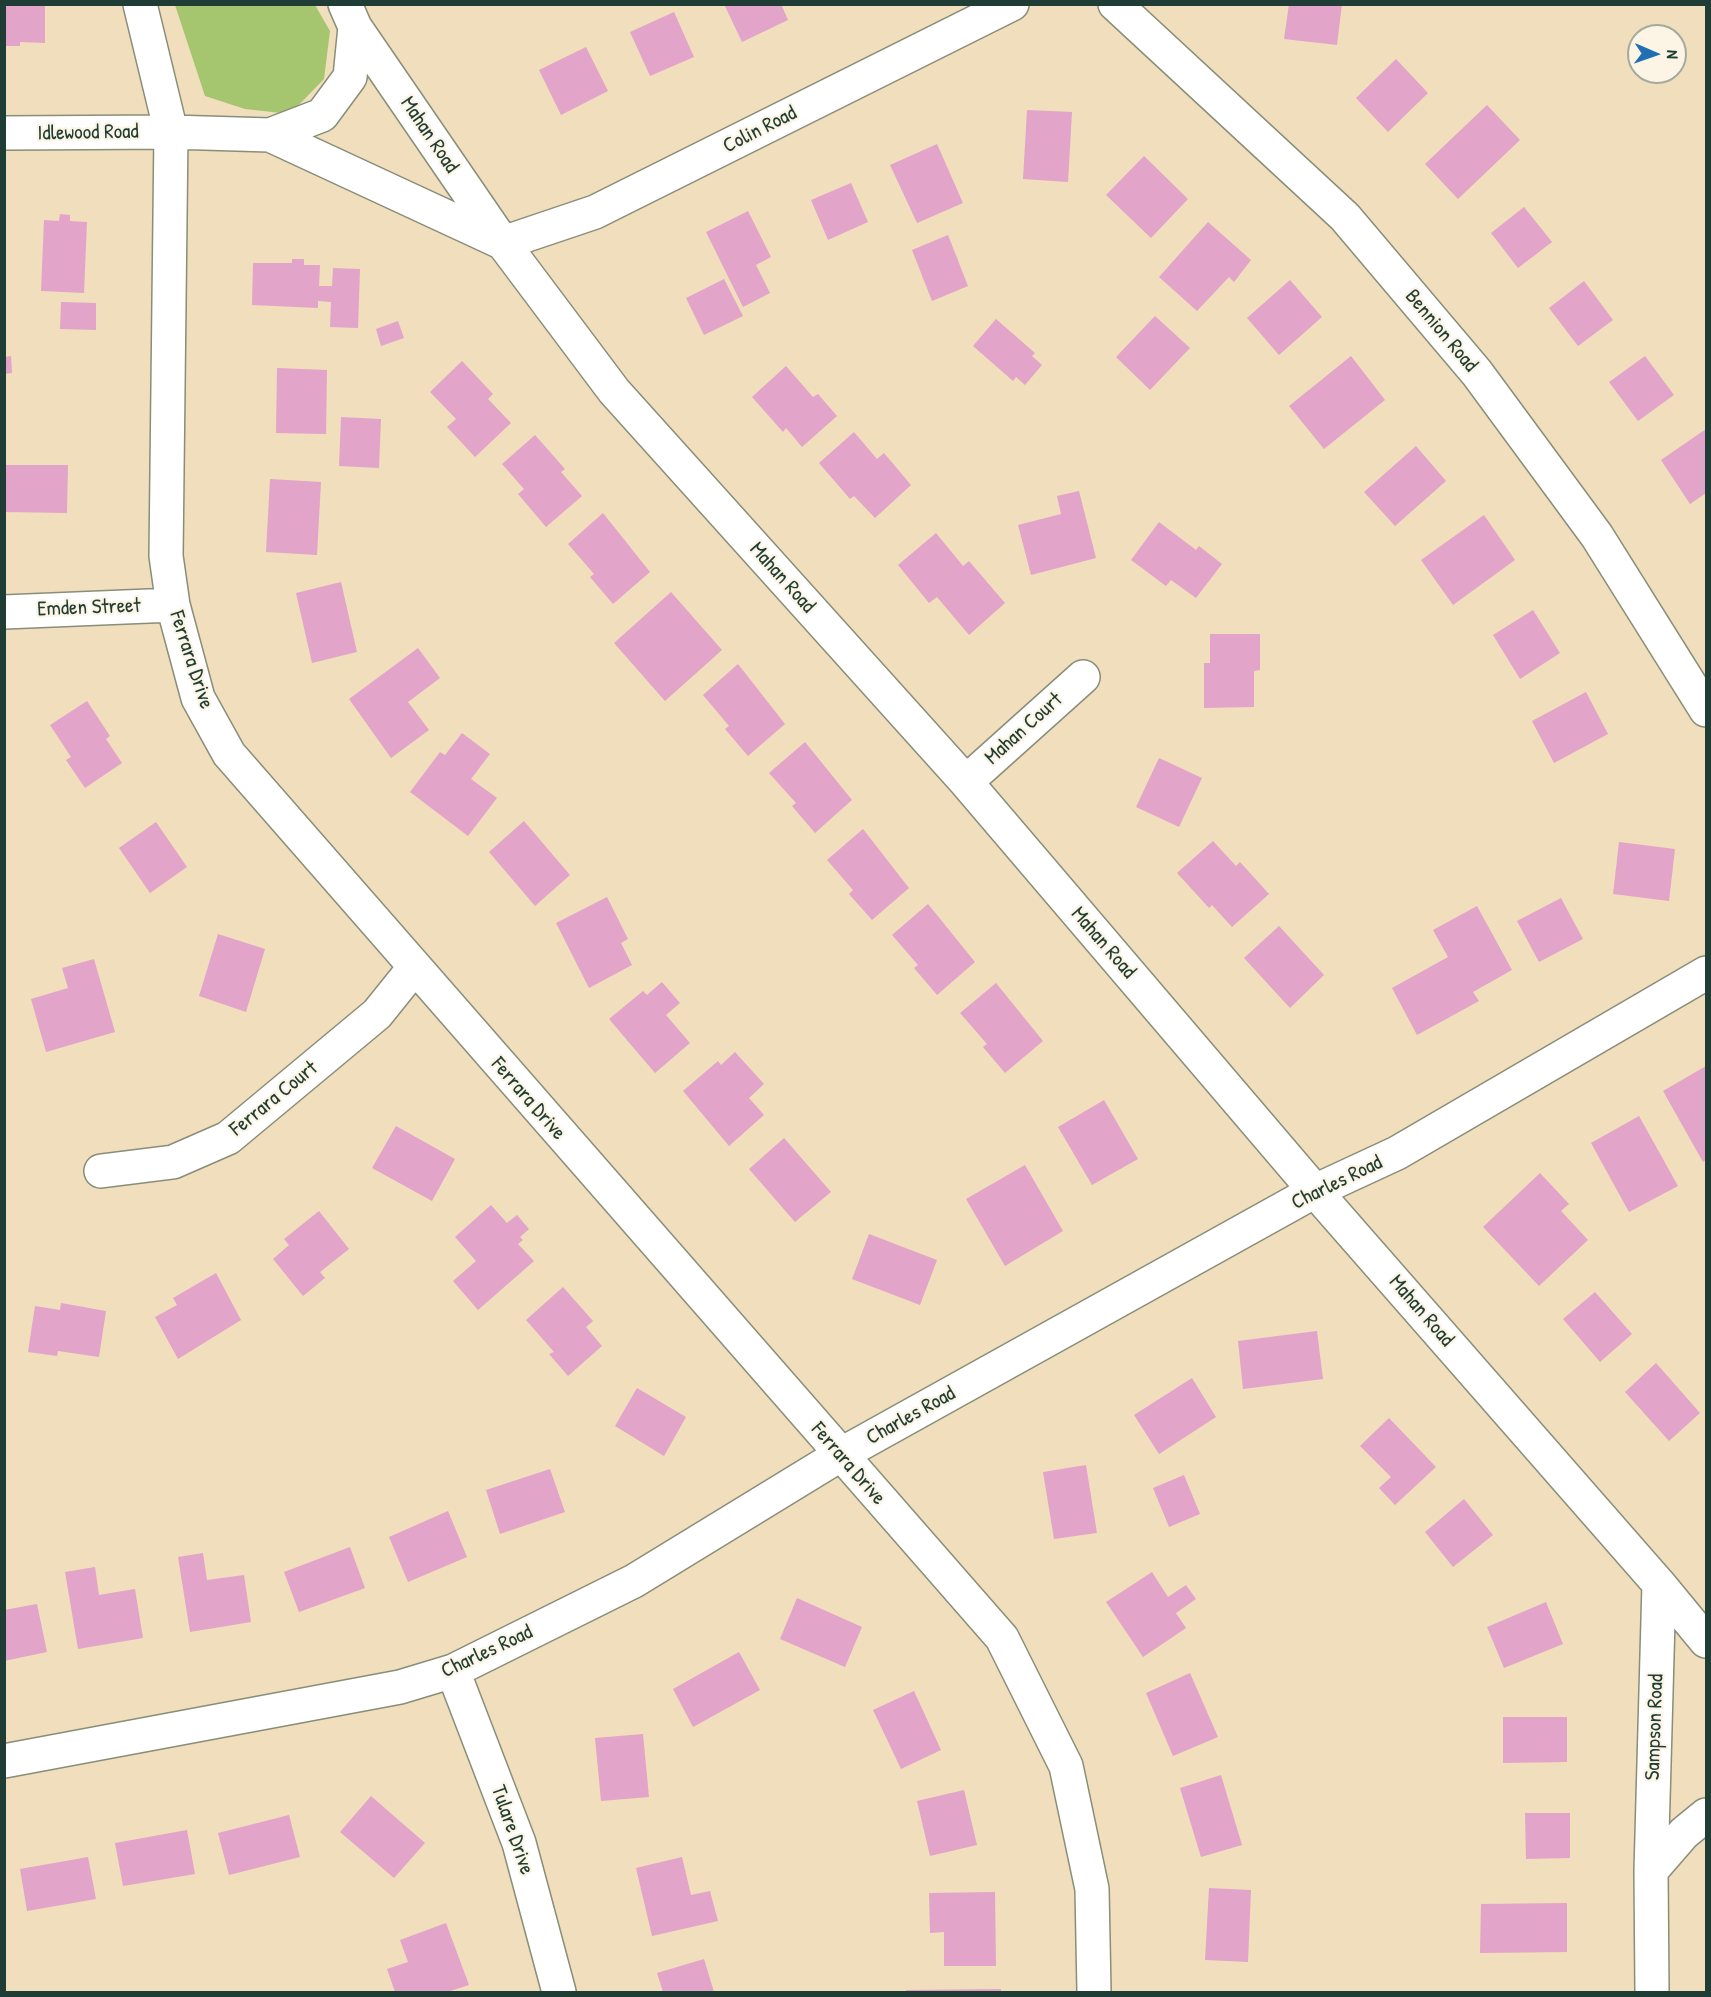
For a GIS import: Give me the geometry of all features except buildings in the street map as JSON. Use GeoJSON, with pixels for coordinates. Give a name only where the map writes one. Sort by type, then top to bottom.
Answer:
{"type":"FeatureCollection","features":[{"type":"Feature","properties":{"kind":"street"},"geometry":{"type":"LineString","coordinates":[[140,4],[171,132]]}},
{"type":"Feature","properties":{"kind":"street","name":"Colin Road"},"geometry":{"type":"LineString","coordinates":[[503,243],[595,213],[1012,4]]}},
{"type":"Feature","properties":{"kind":"street","name":"Bennion Road"},"geometry":{"type":"LineString","coordinates":[[1115,4],[1345,217],[1477,373],[1597,536],[1707,710]]}},
{"type":"Feature","properties":{"kind":"street","name":"Mahan Road"},"geometry":{"type":"LineString","coordinates":[[171,132],[270,135],[322,115],[351,77],[350,16]]}},
{"type":"Feature","properties":{"kind":"street","name":"Mahan Road"},"geometry":{"type":"LineString","coordinates":[[350,16],[503,243],[614,391],[966,782],[1316,1191],[1707,1641]]}},
{"type":"Feature","properties":{"kind":"street","name":"Idlewood Road"},"geometry":{"type":"LineString","coordinates":[[4,134],[171,132]]}},
{"type":"Feature","properties":{"kind":"street","name":"Ferrara Drive"},"geometry":{"type":"LineString","coordinates":[[171,132],[165,556],[173,605],[198,698],[229,754],[1002,1638],[1066,1766],[1092,1889],[1094,1992]]}},
{"type":"Feature","properties":{"kind":"street","name":"Mahan Road"},"geometry":{"type":"LineString","coordinates":[[270,135],[503,243]]}},
{"type":"Feature","properties":{"kind":"street","name":"Emden Street"},"geometry":{"type":"LineString","coordinates":[[4,612],[173,605]]}},
{"type":"Feature","properties":{"kind":"street","name":"Mahan Court"},"geometry":{"type":"LineString","coordinates":[[966,782],[1083,677]]}},
{"type":"Feature","properties":{"kind":"street","name":"Ferrara Court"},"geometry":{"type":"LineString","coordinates":[[101,1171],[173,1162],[228,1138],[377,1014],[414,968]]}},
{"type":"Feature","properties":{"kind":"street","name":"Charles Road"},"geometry":{"type":"LineString","coordinates":[[4,1761],[400,1688],[453,1671],[634,1581],[840,1455],[1316,1191],[1398,1154],[1707,973]]}},
{"type":"Feature","properties":{"kind":"street","name":"Sampson Road"},"geometry":{"type":"LineString","coordinates":[[1652,1992],[1651,1870],[1659,1584]]}},
{"type":"Feature","properties":{"kind":"street","name":"Tulare Drive"},"geometry":{"type":"LineString","coordinates":[[453,1671],[519,1843],[559,1992]]}},
{"type":"Feature","properties":{"kind":"street"},"geometry":{"type":"LineString","coordinates":[[1651,1870],[1684,1833],[1707,1815]]}},
{"type":"Feature","properties":{"kind":"green space"},"geometry":{"type":"Polygon","coordinates":[[[175,5],[315,5],[330,31],[324,79],[290,114],[245,109],[205,96],[175,5]]]}}]}
